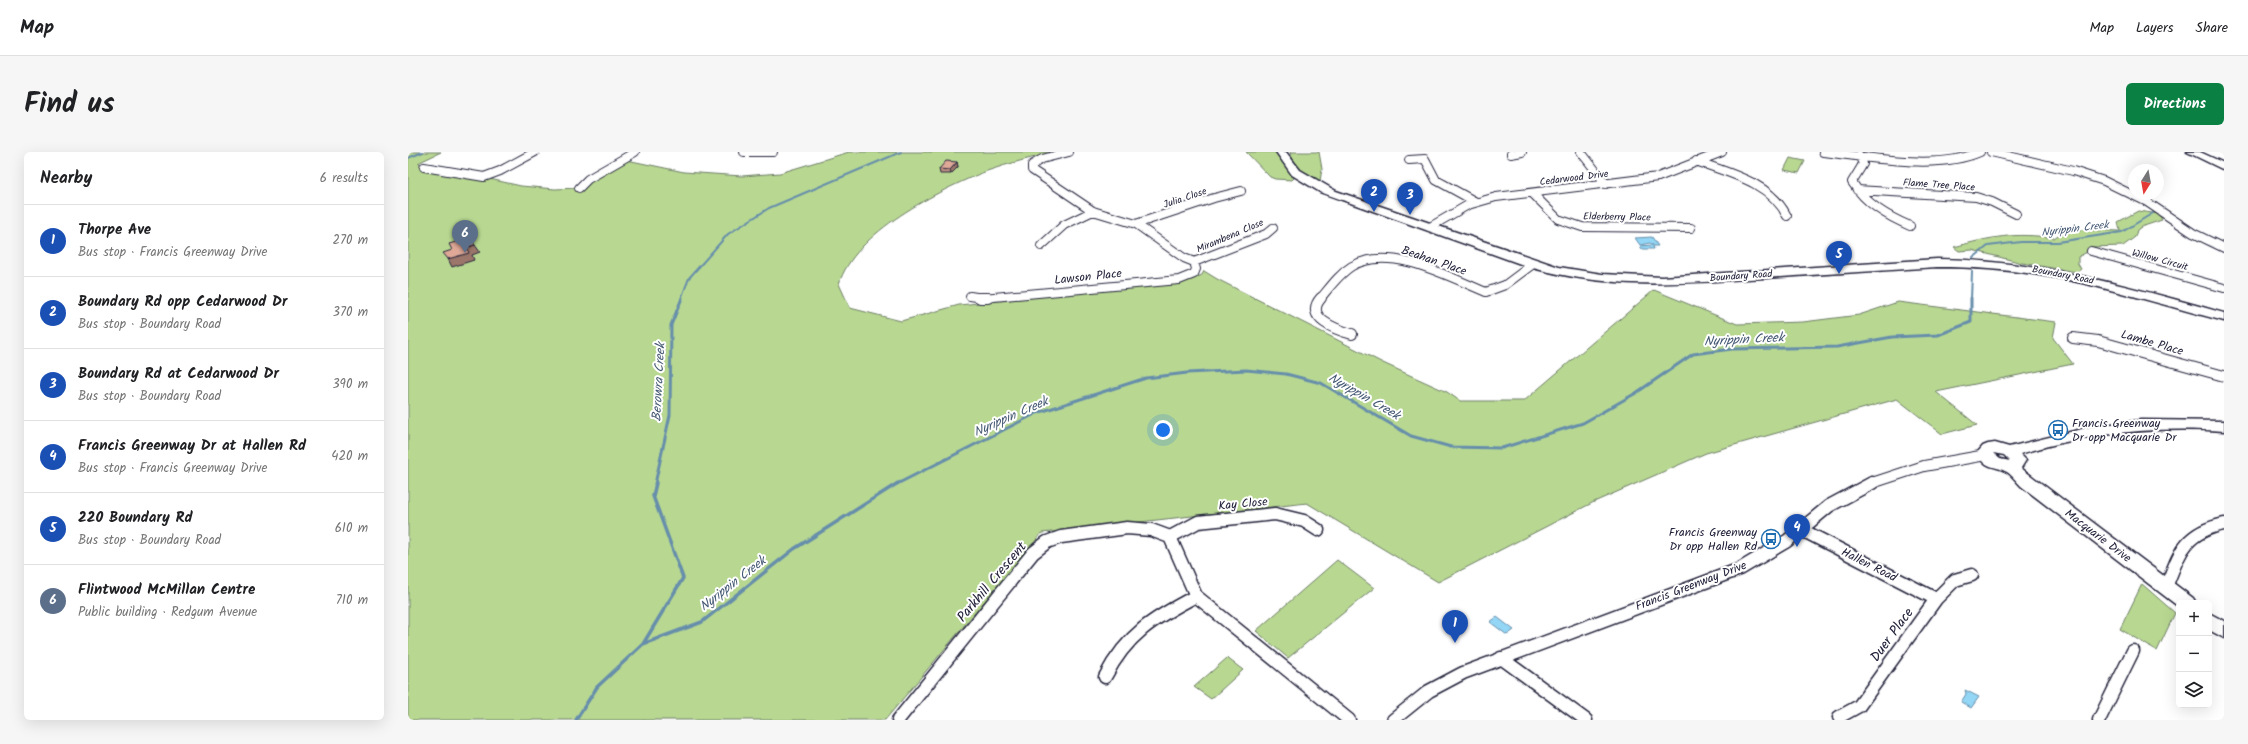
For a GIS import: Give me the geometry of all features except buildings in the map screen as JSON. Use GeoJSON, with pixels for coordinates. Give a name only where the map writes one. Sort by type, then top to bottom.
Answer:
{"type":"FeatureCollection","features":[{"type":"Feature","properties":{"kind":"main road","name":"Boundary Road"},"geometry":{"type":"LineString","coordinates":[[1281,152],[1294,171],[1320,187],[1533,264],[1558,271],[1594,277],[1662,281],[1937,263],[1981,263],[2075,276],[2224,318]]}},
{"type":"Feature","properties":{"kind":"main road"},"geometry":{"type":"LineString","coordinates":[[2192,152],[2224,167]]}},
{"type":"Feature","properties":{"kind":"main road"},"geometry":{"type":"LineString","coordinates":[[1986,456],[1996,464],[2098,429],[2132,424],[2172,423],[2224,426]]}},
{"type":"Feature","properties":{"kind":"main road","name":"Macquarie Drive"},"geometry":{"type":"LineString","coordinates":[[2010,459],[2027,482],[2183,600]]}},
{"type":"Feature","properties":{"kind":"main road"},"geometry":{"type":"LineString","coordinates":[[2212,622],[2224,631]]}},
{"type":"Feature","properties":{"kind":"street"},"geometry":{"type":"LineString","coordinates":[[424,167],[484,177],[500,171],[535,152]]}},
{"type":"Feature","properties":{"kind":"street"},"geometry":{"type":"LineString","coordinates":[[579,188],[588,179],[635,152]]}},
{"type":"Feature","properties":{"kind":"street"},"geometry":{"type":"LineString","coordinates":[[744,152],[772,152]]}},
{"type":"Feature","properties":{"kind":"street"},"geometry":{"type":"LineString","coordinates":[[1069,152],[1037,161],[1031,168],[1037,174],[1093,211],[1136,224],[1184,258],[1194,262]]}},
{"type":"Feature","properties":{"kind":"street"},"geometry":{"type":"LineString","coordinates":[[1511,154],[1522,152]]}},
{"type":"Feature","properties":{"kind":"street"},"geometry":{"type":"LineString","coordinates":[[1581,152],[1606,184]]}},
{"type":"Feature","properties":{"kind":"street","name":"Cedarwood Drive"},"geometry":{"type":"LineString","coordinates":[[1430,227],[1476,202],[1496,197],[1658,177],[1675,172],[1703,157],[1722,152]]}},
{"type":"Feature","properties":{"kind":"street"},"geometry":{"type":"LineString","coordinates":[[1823,152],[1937,161],[1959,160],[1974,156],[1980,152]]}},
{"type":"Feature","properties":{"kind":"street"},"geometry":{"type":"LineString","coordinates":[[1991,152],[2073,171],[2104,181],[2147,202],[2193,233],[2224,248]]}},
{"type":"Feature","properties":{"kind":"street"},"geometry":{"type":"LineString","coordinates":[[1859,155],[1862,164],[1852,182],[1857,190],[1890,217],[1910,226]]}},
{"type":"Feature","properties":{"kind":"street"},"geometry":{"type":"LineString","coordinates":[[1409,160],[1425,160],[1436,180],[1476,202]]}},
{"type":"Feature","properties":{"kind":"street"},"geometry":{"type":"LineString","coordinates":[[1696,161],[1752,182],[1784,208],[1787,216]]}},
{"type":"Feature","properties":{"kind":"street","name":"Flame Tree Place"},"geometry":{"type":"LineString","coordinates":[[1857,190],[1976,197],[1992,202],[2016,214]]}},
{"type":"Feature","properties":{"kind":"street","name":"Julia Close"},"geometry":{"type":"LineString","coordinates":[[1136,224],[1177,212],[1224,195],[1241,191]]}},
{"type":"Feature","properties":{"kind":"street","name":"Elderberry Place"},"geometry":{"type":"LineString","coordinates":[[1532,193],[1558,219],[1582,227],[1691,228]]}},
{"type":"Feature","properties":{"kind":"street"},"geometry":{"type":"LineString","coordinates":[[1041,246],[1064,225],[1093,211]]}},
{"type":"Feature","properties":{"kind":"street","name":"Mirambena Close"},"geometry":{"type":"LineString","coordinates":[[1194,262],[1266,234],[1273,228]]}},
{"type":"Feature","properties":{"kind":"street","name":"Willow Circuit"},"geometry":{"type":"LineString","coordinates":[[2091,251],[2224,288]]}},
{"type":"Feature","properties":{"kind":"street","name":"Beahan Place"},"geometry":{"type":"LineString","coordinates":[[1352,334],[1332,328],[1321,321],[1316,309],[1317,302],[1348,268],[1355,264],[1379,258],[1402,261],[1486,292],[1494,291],[1519,276],[1533,264]]}},
{"type":"Feature","properties":{"kind":"street","name":"Lawson Place"},"geometry":{"type":"LineString","coordinates":[[970,296],[983,298],[1179,280],[1194,274],[1196,269],[1194,262]]}},
{"type":"Feature","properties":{"kind":"street","name":"Lambe Place"},"geometry":{"type":"LineString","coordinates":[[2073,338],[2098,341],[2224,376]]}},
{"type":"Feature","properties":{"kind":"street","name":"Francis Greenway Drive"},"geometry":{"type":"LineString","coordinates":[[1393,720],[1435,688],[1463,674],[1501,658],[1740,569],[1769,554],[1802,530],[1827,507],[1869,483],[1894,474],[1956,460],[1986,456]]}},
{"type":"Feature","properties":{"kind":"street","name":"Kay Close"},"geometry":{"type":"LineString","coordinates":[[1170,537],[1198,522],[1275,514],[1304,521],[1318,530]]}},
{"type":"Feature","properties":{"kind":"street"},"geometry":{"type":"LineString","coordinates":[[2166,587],[2185,542],[2193,534],[2212,526],[2224,524]]}},
{"type":"Feature","properties":{"kind":"street","name":"Parkhill Crescent"},"geometry":{"type":"LineString","coordinates":[[898,720],[1033,553],[1047,542],[1061,536],[1127,528],[1151,530],[1170,537]]}},
{"type":"Feature","properties":{"kind":"street","name":"Hallen Road"},"geometry":{"type":"LineString","coordinates":[[1802,530],[1936,599]]}},
{"type":"Feature","properties":{"kind":"street"},"geometry":{"type":"LineString","coordinates":[[1170,537],[1196,596],[1350,720]]}},
{"type":"Feature","properties":{"kind":"street","name":"Duer Place"},"geometry":{"type":"LineString","coordinates":[[1839,716],[1859,706],[1936,599],[1955,580],[1972,576]]}},
{"type":"Feature","properties":{"kind":"street"},"geometry":{"type":"LineString","coordinates":[[1105,677],[1112,660],[1125,642],[1154,618],[1196,596]]}},
{"type":"Feature","properties":{"kind":"street"},"geometry":{"type":"LineString","coordinates":[[2098,720],[2133,652]]}},
{"type":"Feature","properties":{"kind":"street"},"geometry":{"type":"LineString","coordinates":[[1501,658],[1586,720]]}},
{"type":"Feature","properties":{"kind":"green space"},"geometry":{"type":"Polygon","coordinates":[[[408,152],[441,152],[418,163],[521,186],[555,189],[579,188],[622,159],[684,172],[742,176],[780,173],[849,152],[1055,152],[987,171],[967,179],[923,202],[900,216],[880,231],[862,248],[848,265],[839,284],[850,308],[901,321],[959,305],[1185,282],[1202,275],[1204,271],[1383,363],[1447,392],[1460,401],[1524,401],[1654,290],[1737,324],[1803,322],[1859,315],[1898,302],[2056,322],[2053,338],[2073,364],[1936,392],[1977,425],[1942,434],[1897,399],[1706,453],[1594,502],[1438,582],[1307,503],[1042,533],[885,720],[408,720],[408,152]]]}},
{"type":"Feature","properties":{"kind":"green space"},"geometry":{"type":"Polygon","coordinates":[[[1246,152],[1275,152],[1294,178],[1292,180],[1275,179],[1270,177],[1246,152]]]}},
{"type":"Feature","properties":{"kind":"green space"},"geometry":{"type":"Polygon","coordinates":[[[1290,152],[1319,152],[1322,169],[1320,181],[1315,180],[1306,174],[1294,161],[1290,152]]]}},
{"type":"Feature","properties":{"kind":"green space"},"geometry":{"type":"Polygon","coordinates":[[[1790,158],[1805,161],[1799,173],[1784,170],[1790,158]]]}},
{"type":"Feature","properties":{"kind":"green space"},"geometry":{"type":"Polygon","coordinates":[[[2138,211],[2159,214],[2162,220],[2141,227],[2137,230],[2135,237],[2123,246],[2090,247],[2087,252],[2078,257],[2078,264],[2081,269],[2077,272],[2022,263],[1972,250],[1959,251],[1954,247],[2003,236],[2027,235],[2054,238],[2067,229],[2120,231],[2118,222],[2138,211]]]}},
{"type":"Feature","properties":{"kind":"green space"},"geometry":{"type":"Polygon","coordinates":[[[1337,560],[1374,588],[1288,658],[1256,631],[1337,560]]]}},
{"type":"Feature","properties":{"kind":"green space"},"geometry":{"type":"Polygon","coordinates":[[[2142,584],[2175,613],[2157,651],[2120,629],[2142,584]]]}},
{"type":"Feature","properties":{"kind":"green space"},"geometry":{"type":"Polygon","coordinates":[[[1227,658],[1243,670],[1211,699],[1194,687],[1227,658]]]}},
{"type":"Feature","properties":{"kind":"water"},"geometry":{"type":"Polygon","coordinates":[[[1652,237],[1658,246],[1653,246],[1654,249],[1642,249],[1640,246],[1653,245],[1650,243],[1640,245],[1635,238],[1652,237]]]}},
{"type":"Feature","properties":{"kind":"water"},"geometry":{"type":"Polygon","coordinates":[[[1497,617],[1514,630],[1507,635],[1490,622],[1497,617]]]}},
{"type":"Feature","properties":{"kind":"water"},"geometry":{"type":"Polygon","coordinates":[[[1965,690],[1979,697],[1971,708],[1961,702],[1966,694],[1965,690]]]}},
{"type":"Feature","properties":{"kind":"waterway"},"geometry":{"type":"LineString","coordinates":[[408,158],[423,152]]}},
{"type":"Feature","properties":{"kind":"waterway","name":"Berowra Creek"},"geometry":{"type":"LineString","coordinates":[[681,299],[689,278],[728,234],[769,208],[901,152]]}},
{"type":"Feature","properties":{"kind":"waterway","name":"Nyrippin Creek"},"geometry":{"type":"LineString","coordinates":[[1973,258],[1988,246],[2021,242],[2058,242],[2122,232],[2153,213]]}},
{"type":"Feature","properties":{"kind":"waterway","name":"Nyrippin Creek"},"geometry":{"type":"LineString","coordinates":[[1971,299],[1972,272]]}},
{"type":"Feature","properties":{"kind":"waterway","name":"Berowra Creek"},"geometry":{"type":"LineString","coordinates":[[655,484],[670,415],[671,325],[682,298]]}},
{"type":"Feature","properties":{"kind":"waterway","name":"Nyrippin Creek"},"geometry":{"type":"LineString","coordinates":[[897,484],[1037,413],[1146,378],[1187,373],[1246,370],[1286,374],[1321,383],[1411,436],[1451,447],[1502,448],[1583,423],[1636,393],[1693,354],[1732,349],[1837,347],[1892,337],[1938,335],[1971,322],[1971,299]]}},
{"type":"Feature","properties":{"kind":"waterway","name":"Berowra Creek"},"geometry":{"type":"LineString","coordinates":[[643,644],[683,578],[653,496],[656,483]]}},
{"type":"Feature","properties":{"kind":"waterway","name":"Nyrippin Creek"},"geometry":{"type":"LineString","coordinates":[[643,644],[702,622],[794,549],[898,483]]}},
{"type":"Feature","properties":{"kind":"waterway","name":"Berowra Creek"},"geometry":{"type":"LineString","coordinates":[[576,720],[597,687],[643,644]]}},
{"type":"Feature","properties":{"kind":"place","name":"Boundary Rd opp Cedarwood Dr"},"geometry":{"type":"Point","coordinates":[1374,212]}},
{"type":"Feature","properties":{"kind":"place","name":"Boundary Rd at Cedarwood Dr"},"geometry":{"type":"Point","coordinates":[1410,215]}},
{"type":"Feature","properties":{"kind":"place","name":"Flintwood McMillan Centre"},"geometry":{"type":"Point","coordinates":[465,253]}},
{"type":"Feature","properties":{"kind":"place","name":"220 Boundary Rd"},"geometry":{"type":"Point","coordinates":[1839,274]}},
{"type":"Feature","properties":{"kind":"place","name":"Francis Greenway Dr opp Macquarie Dr"},"geometry":{"type":"Point","coordinates":[2058,430]}},
{"type":"Feature","properties":{"kind":"place","name":"Francis Greenway Dr opp Hallen Rd"},"geometry":{"type":"Point","coordinates":[1771,539]}},
{"type":"Feature","properties":{"kind":"place","name":"Francis Greenway Dr at Hallen Rd"},"geometry":{"type":"Point","coordinates":[1797,547]}},
{"type":"Feature","properties":{"kind":"place","name":"Thorpe Ave"},"geometry":{"type":"Point","coordinates":[1455,643]}}]}
